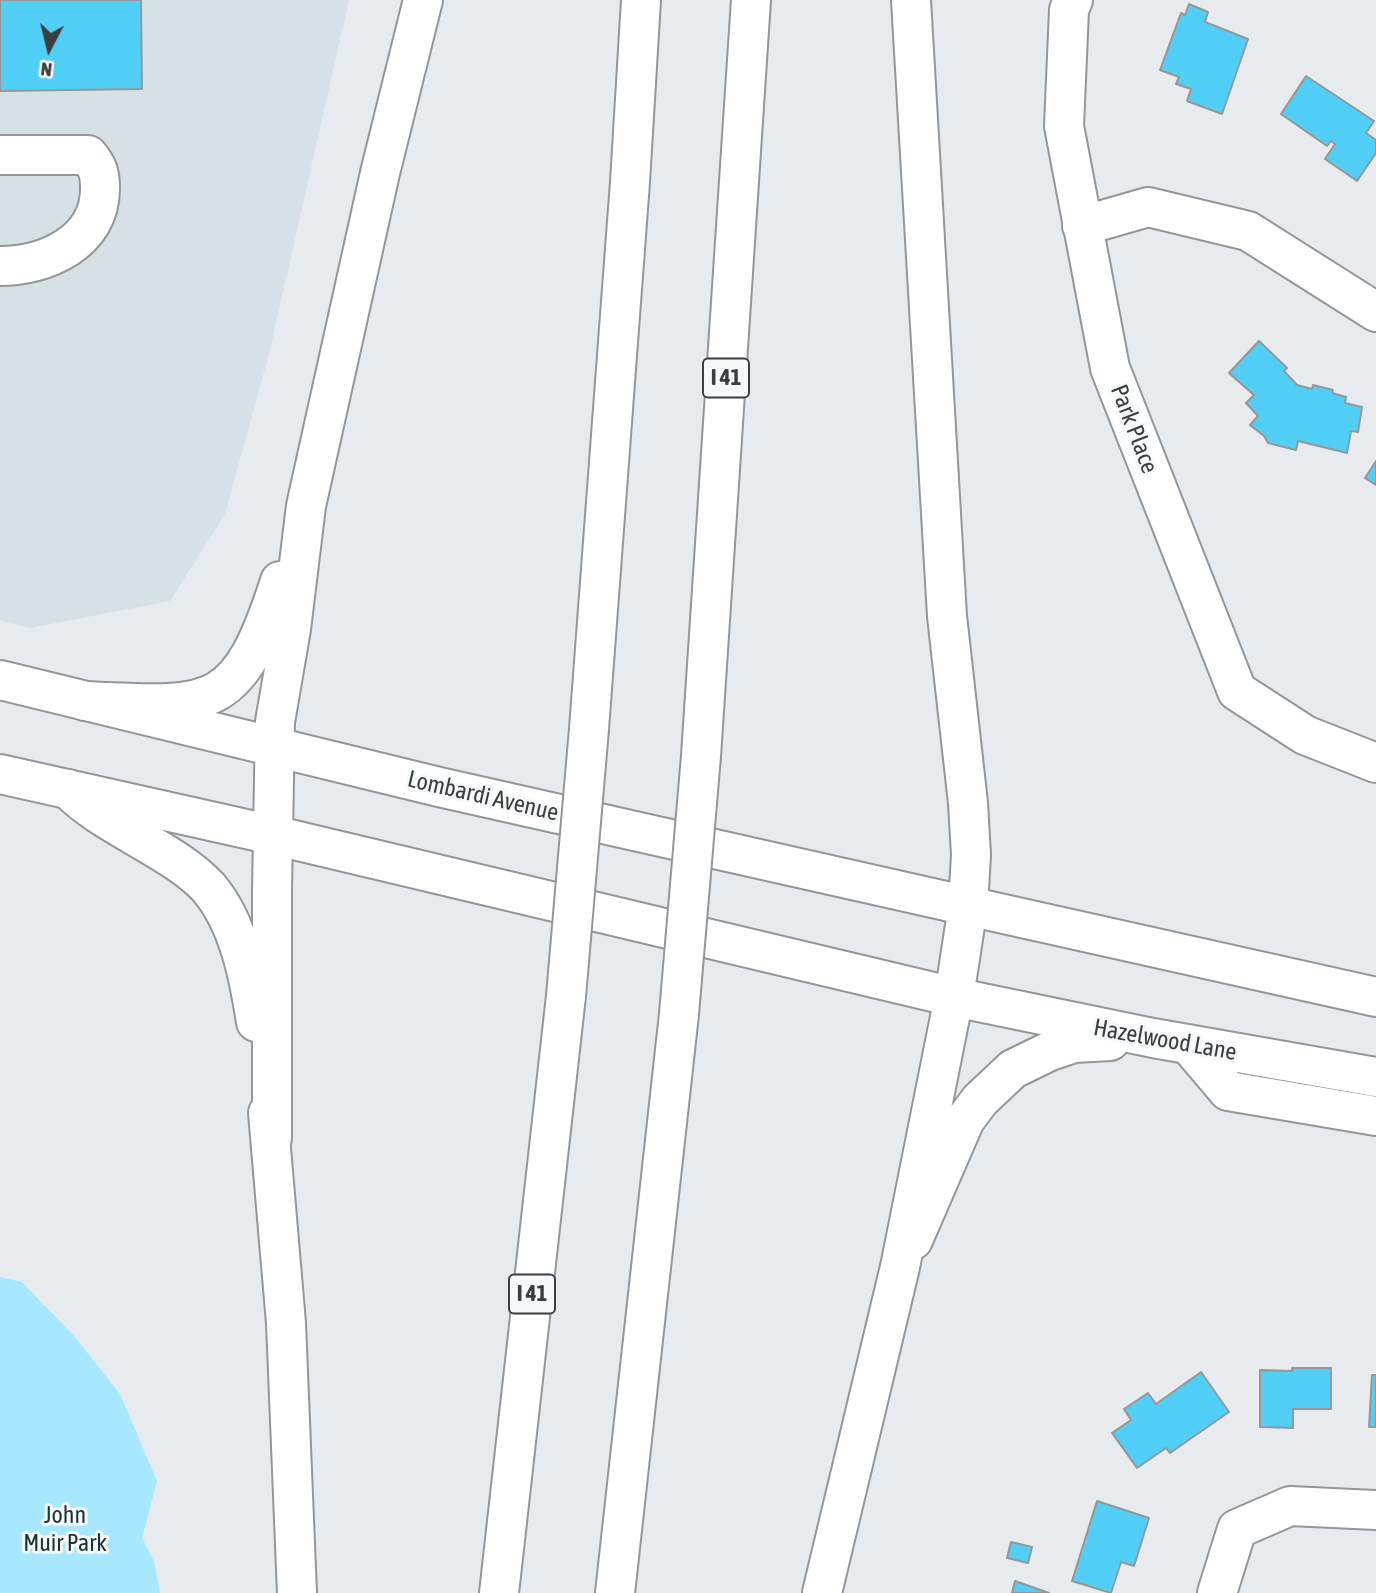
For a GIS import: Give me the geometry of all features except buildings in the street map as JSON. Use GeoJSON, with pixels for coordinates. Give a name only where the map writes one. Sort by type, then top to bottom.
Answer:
{"type":"FeatureCollection","features":[{"type":"Feature","properties":{"kind":"main road"},"geometry":{"type":"LineString","coordinates":[[272,1139],[275,722],[291,629],[306,506],[380,173],[423,0]]}},
{"type":"Feature","properties":{"kind":"main road","name":"I 41"},"geometry":{"type":"LineString","coordinates":[[499,1593],[566,996],[589,729],[641,0]]}},
{"type":"Feature","properties":{"kind":"main road","name":"I 41"},"geometry":{"type":"LineString","coordinates":[[615,1593],[679,1014],[701,756],[751,0]]}},
{"type":"Feature","properties":{"kind":"main road"},"geometry":{"type":"LineString","coordinates":[[822,1593],[900,1267],[954,998],[968,906],[971,855],[968,803],[945,594],[911,0]]}},
{"type":"Feature","properties":{"kind":"main road","name":"Park Place"},"geometry":{"type":"LineString","coordinates":[[1073,0],[1069,9],[1064,126],[1110,368],[1237,691],[1305,735],[1376,762]]}},
{"type":"Feature","properties":{"kind":"main road"},"geometry":{"type":"LineString","coordinates":[[0,155],[88,155],[99,170],[100,199],[93,224],[77,242],[43,260],[0,266]]}},
{"type":"Feature","properties":{"kind":"main road"},"geometry":{"type":"LineString","coordinates":[[1082,226],[1148,207],[1248,231],[1376,312]]}},
{"type":"Feature","properties":{"kind":"main road"},"geometry":{"type":"LineString","coordinates":[[85,701],[184,704],[205,698],[232,682],[246,665],[261,638],[306,506]]}},
{"type":"Feature","properties":{"kind":"main road","name":"Lombardi Avenue"},"geometry":{"type":"LineString","coordinates":[[0,680],[439,787],[968,906]]}},
{"type":"Feature","properties":{"kind":"main road"},"geometry":{"type":"LineString","coordinates":[[0,774],[273,835],[954,998]]}},
{"type":"Feature","properties":{"kind":"main road"},"geometry":{"type":"LineString","coordinates":[[68,789],[96,812],[187,868],[209,889],[226,916],[239,947],[252,998],[272,1139],[286,1323],[297,1593]]}},
{"type":"Feature","properties":{"kind":"main road"},"geometry":{"type":"LineString","coordinates":[[968,906],[1376,996]]}},
{"type":"Feature","properties":{"kind":"main road","name":"Hazelwood Lane"},"geometry":{"type":"LineString","coordinates":[[954,998],[1171,1041],[1376,1076]]}},
{"type":"Feature","properties":{"kind":"main road"},"geometry":{"type":"LineString","coordinates":[[900,1267],[965,1120],[980,1100],[1013,1069],[1074,1043],[1171,1041],[1228,1091],[1376,1116]]}},
{"type":"Feature","properties":{"kind":"main road"},"geometry":{"type":"LineString","coordinates":[[1217,1593],[1237,1530],[1290,1506],[1376,1510]]}},
{"type":"Feature","properties":{"kind":"shaded area"},"geometry":{"type":"Polygon","coordinates":[[[0,0],[349,0],[269,354],[225,514],[170,601],[30,628],[0,620],[0,0]]]}},
{"type":"Feature","properties":{"kind":"green space","name":"John Muir Park"},"geometry":{"type":"Polygon","coordinates":[[[0,1277],[22,1282],[75,1337],[120,1394],[157,1481],[142,1538],[154,1561],[160,1593],[0,1593],[0,1277]]]}}]}
